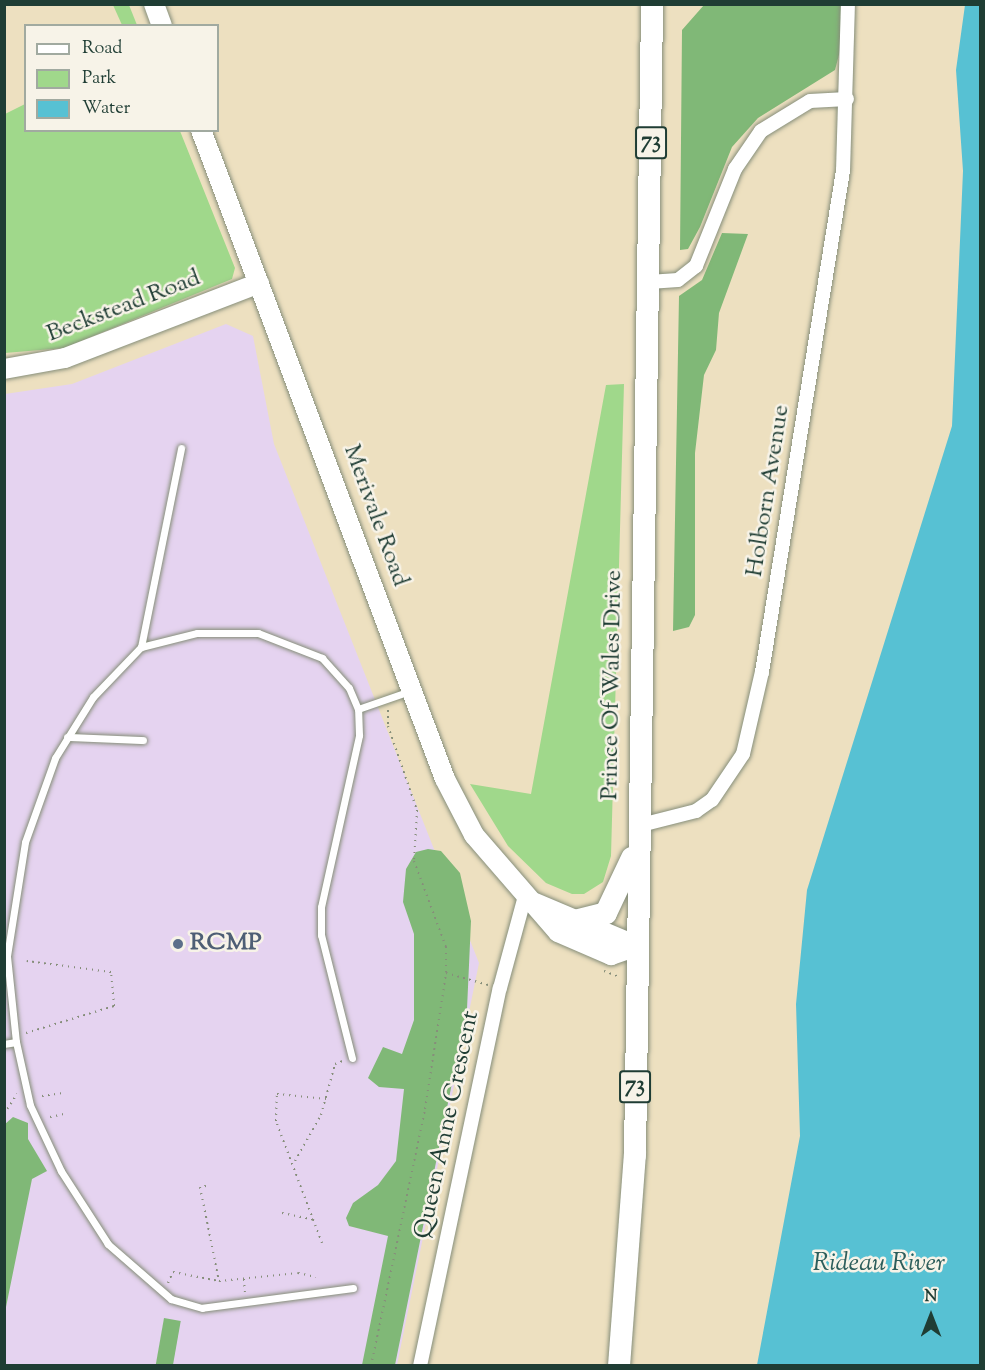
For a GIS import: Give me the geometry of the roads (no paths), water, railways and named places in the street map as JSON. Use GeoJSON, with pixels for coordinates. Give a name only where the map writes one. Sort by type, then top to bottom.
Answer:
{"type":"FeatureCollection","features":[{"type":"Feature","properties":{"kind":"main road"},"geometry":{"type":"LineString","coordinates":[[154,4],[161,24]]}},
{"type":"Feature","properties":{"kind":"main road","name":"Prince Of Wales Drive"},"geometry":{"type":"LineString","coordinates":[[619,1365],[632,1218],[652,4]]}},
{"type":"Feature","properties":{"kind":"main road","name":"Merivale Road"},"geometry":{"type":"LineString","coordinates":[[202,132],[445,779],[474,835],[558,932],[586,947],[612,955],[637,946]]}},
{"type":"Feature","properties":{"kind":"main road","name":"Beckstead Road"},"geometry":{"type":"LineString","coordinates":[[4,369],[65,358],[259,283]]}},
{"type":"Feature","properties":{"kind":"main road"},"geometry":{"type":"LineString","coordinates":[[571,922],[606,914],[637,833]]}},
{"type":"Feature","properties":{"kind":"main road","name":"Merivale Road"},"geometry":{"type":"LineString","coordinates":[[528,899],[571,922],[637,946]]}},
{"type":"Feature","properties":{"kind":"street","name":"Holborn Avenue"},"geometry":{"type":"LineString","coordinates":[[637,833],[696,812],[712,800],[743,754],[806,405],[843,171],[847,99],[848,4]]}},
{"type":"Feature","properties":{"kind":"street"},"geometry":{"type":"LineString","coordinates":[[649,282],[678,280],[696,266],[735,169],[761,131],[810,101],[847,99]]}},
{"type":"Feature","properties":{"kind":"street","name":"Queen Anne Crescent"},"geometry":{"type":"LineString","coordinates":[[420,1365],[500,988],[528,899]]}},
{"type":"Feature","properties":{"kind":"lane"},"geometry":{"type":"LineString","coordinates":[[141,648],[181,448]]}},
{"type":"Feature","properties":{"kind":"lane"},"geometry":{"type":"LineString","coordinates":[[352,1058],[321,935],[321,907],[359,735],[358,709],[349,688],[322,658],[278,638],[197,633],[141,648],[93,697],[67,737],[25,842],[6,956],[15,1038],[30,1105],[61,1171],[108,1244],[171,1299],[202,1308],[238,1307],[353,1288]]}},
{"type":"Feature","properties":{"kind":"lane"},"geometry":{"type":"LineString","coordinates":[[358,709],[412,690]]}},
{"type":"Feature","properties":{"kind":"lane"},"geometry":{"type":"LineString","coordinates":[[67,737],[142,740]]}},
{"type":"Feature","properties":{"kind":"lane"},"geometry":{"type":"LineString","coordinates":[[4,1044],[15,1038]]}},
{"type":"Feature","properties":{"kind":"water","name":"Rideau River"},"geometry":{"type":"Polygon","coordinates":[[[965,5],[980,5],[980,1365],[757,1365],[800,1136],[796,1004],[807,890],[952,426],[963,171],[956,70],[965,5]]]}},
{"type":"Feature","properties":{"kind":"place","name":"RCMP"},"geometry":{"type":"Point","coordinates":[178,944]}}]}
